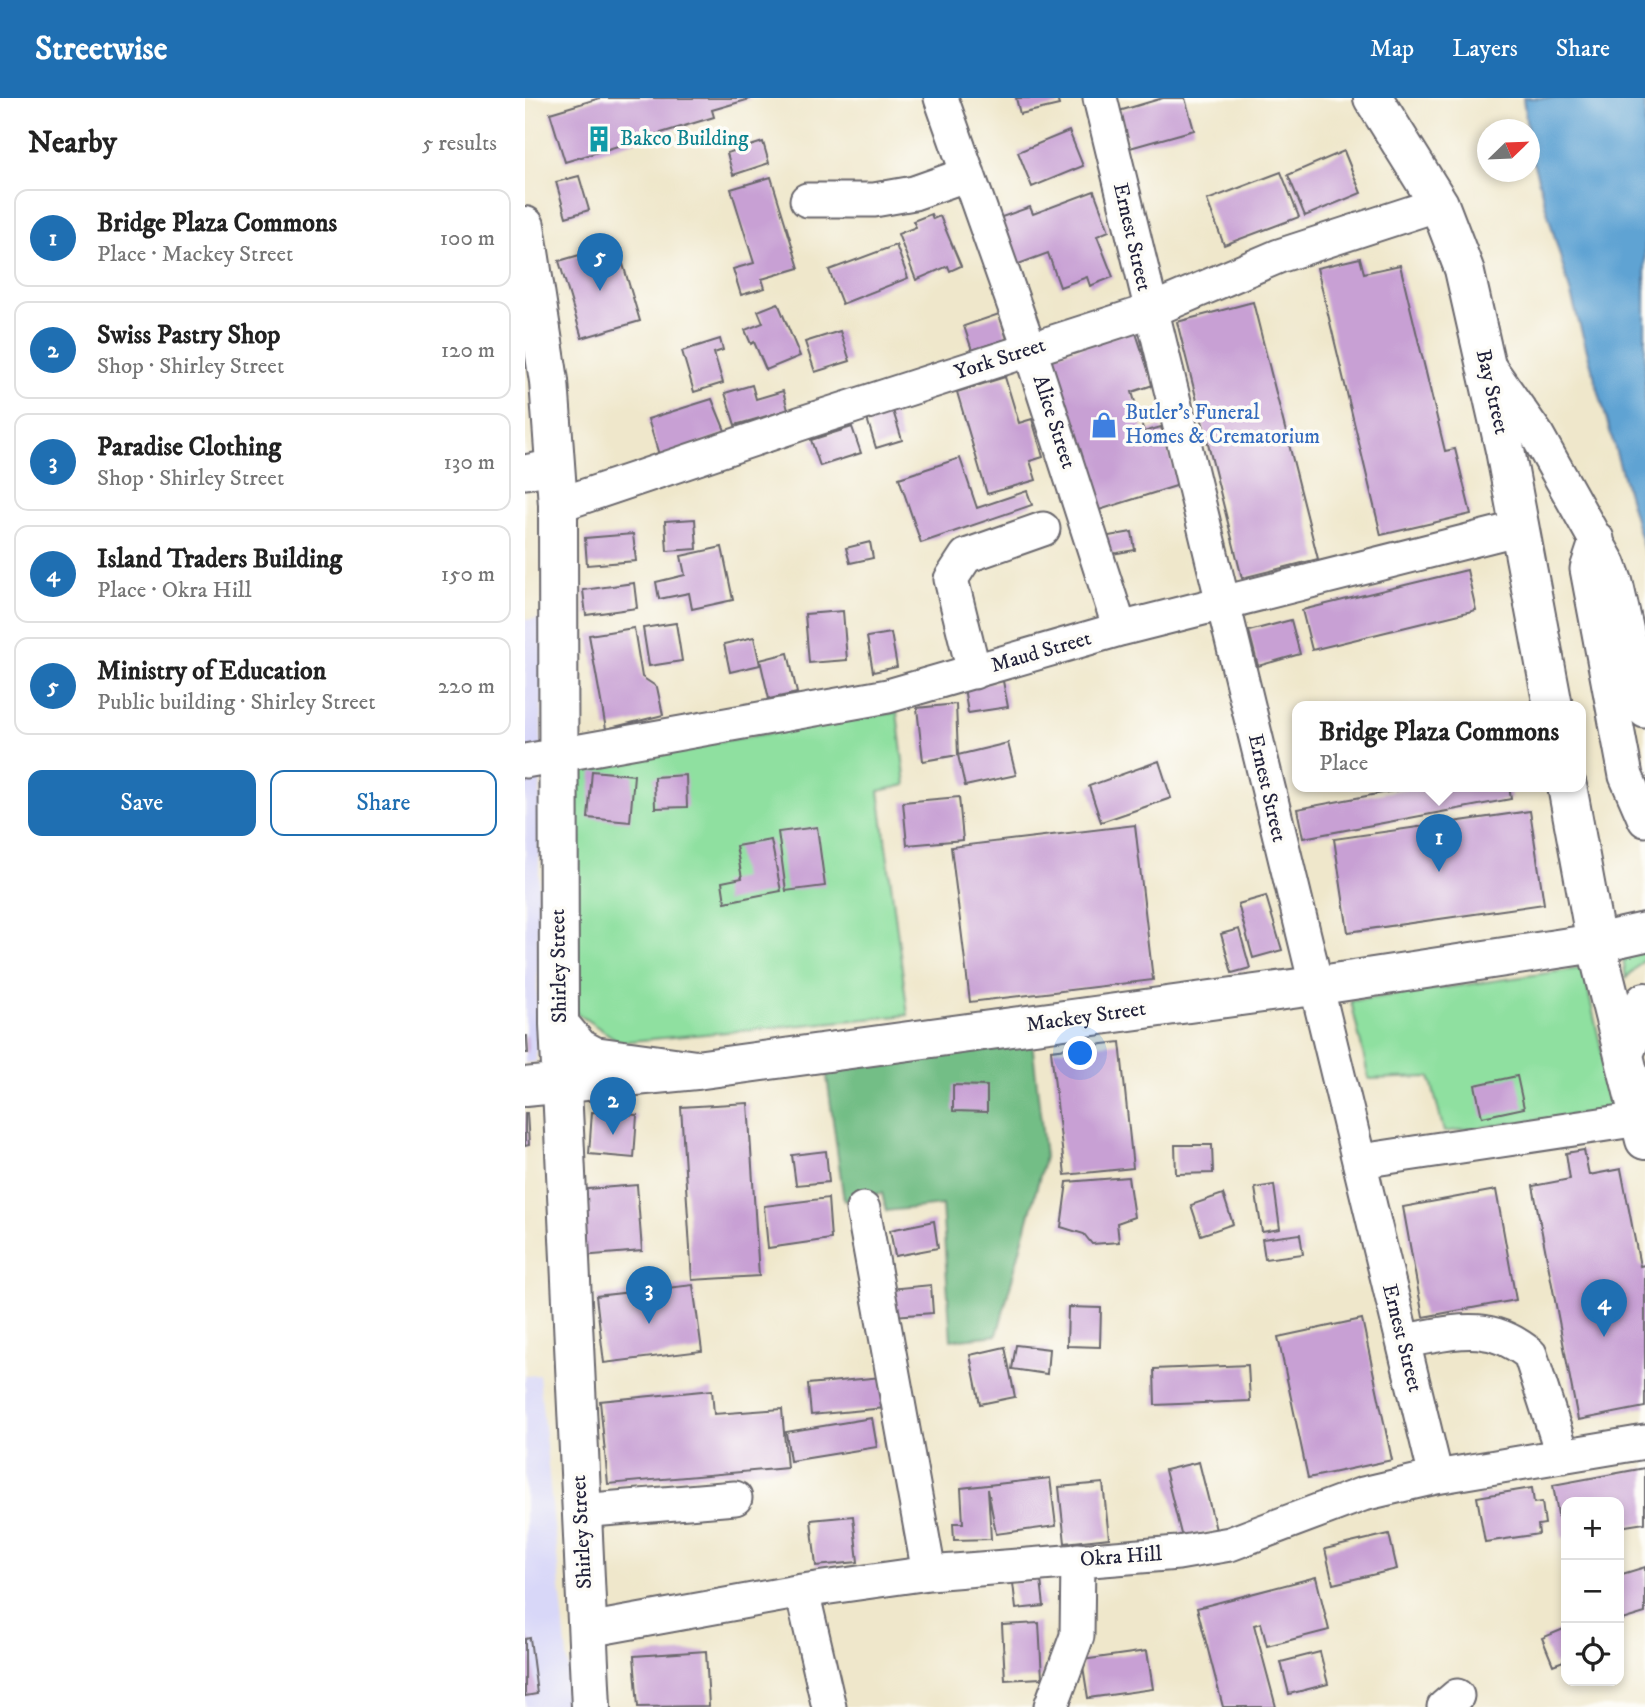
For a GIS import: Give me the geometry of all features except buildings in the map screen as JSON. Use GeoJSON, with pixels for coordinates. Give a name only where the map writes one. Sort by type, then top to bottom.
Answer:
{"type":"FeatureCollection","features":[{"type":"Feature","properties":{"kind":"main road","name":"Bay Street"},"geometry":{"type":"LineString","coordinates":[[1373,98],[1439,204],[1464,269],[1520,528],[1552,701]]}},
{"type":"Feature","properties":{"kind":"main road","name":"Shirley Street"},"geometry":{"type":"LineString","coordinates":[[525,226],[549,381],[541,469],[558,505],[541,759],[559,1024],[543,1085],[580,1511],[591,1707]]}},
{"type":"Feature","properties":{"kind":"main road"},"geometry":{"type":"LineString","coordinates":[[1568,792],[1595,943],[1643,1130]]}},
{"type":"Feature","properties":{"kind":"main road","name":"Mackey Street"},"geometry":{"type":"LineString","coordinates":[[543,1085],[696,1070],[1314,986],[1595,943],[1645,932]]}},
{"type":"Feature","properties":{"kind":"main road"},"geometry":{"type":"LineString","coordinates":[[1624,1054],[1645,1002]]}},
{"type":"Feature","properties":{"kind":"main road"},"geometry":{"type":"LineString","coordinates":[[559,1024],[579,1048],[594,1056],[696,1070]]}},
{"type":"Feature","properties":{"kind":"street","name":"Alice Street"},"geometry":{"type":"LineString","coordinates":[[941,98],[1030,350],[1120,629]]}},
{"type":"Feature","properties":{"kind":"street","name":"Ernest Street"},"geometry":{"type":"LineString","coordinates":[[1100,98],[1314,986],[1361,1161],[1436,1477]]}},
{"type":"Feature","properties":{"kind":"street"},"geometry":{"type":"LineString","coordinates":[[807,200],[874,200],[914,193],[968,173]]}},
{"type":"Feature","properties":{"kind":"street","name":"York Street"},"geometry":{"type":"LineString","coordinates":[[558,505],[1150,311],[1279,256],[1439,204]]}},
{"type":"Feature","properties":{"kind":"street"},"geometry":{"type":"LineString","coordinates":[[1484,360],[1537,435],[1597,540],[1616,583],[1645,711]]}},
{"type":"Feature","properties":{"kind":"street","name":"Maud Street"},"geometry":{"type":"LineString","coordinates":[[541,759],[888,696],[1120,629],[1520,528]]}},
{"type":"Feature","properties":{"kind":"street"},"geometry":{"type":"LineString","coordinates":[[974,671],[951,579],[966,556],[1043,529]]}},
{"type":"Feature","properties":{"kind":"street"},"geometry":{"type":"LineString","coordinates":[[1597,540],[1587,569],[1626,776],[1645,820]]}},
{"type":"Feature","properties":{"kind":"street"},"geometry":{"type":"LineString","coordinates":[[1361,1161],[1643,1130]]}},
{"type":"Feature","properties":{"kind":"street"},"geometry":{"type":"LineString","coordinates":[[863,1209],[929,1573]]}},
{"type":"Feature","properties":{"kind":"street"},"geometry":{"type":"LineString","coordinates":[[1403,1341],[1490,1331],[1517,1344],[1530,1354],[1563,1456]]}},
{"type":"Feature","properties":{"kind":"street","name":"Okra Hill"},"geometry":{"type":"LineString","coordinates":[[588,1630],[802,1591],[929,1573],[1178,1553],[1230,1544],[1363,1494],[1436,1477],[1645,1442]]}},
{"type":"Feature","properties":{"kind":"street"},"geometry":{"type":"LineString","coordinates":[[580,1511],[735,1498]]}},
{"type":"Feature","properties":{"kind":"street"},"geometry":{"type":"LineString","coordinates":[[1051,1706],[1077,1636],[1078,1560]]}},
{"type":"Feature","properties":{"kind":"street"},"geometry":{"type":"LineString","coordinates":[[802,1591],[829,1707]]}},
{"type":"Feature","properties":{"kind":"shaded area"},"geometry":{"type":"Polygon","coordinates":[[[543,618],[536,1062],[525,1063],[525,620],[543,618]]]}},
{"type":"Feature","properties":{"kind":"shaded area"},"geometry":{"type":"Polygon","coordinates":[[[539,1375],[572,1707],[525,1707],[525,1376],[539,1375]]]}},
{"type":"Feature","properties":{"kind":"green space"},"geometry":{"type":"Polygon","coordinates":[[[897,712],[906,785],[879,791],[908,1015],[620,1042],[572,1010],[570,766],[897,712]]]}},
{"type":"Feature","properties":{"kind":"green space"},"geometry":{"type":"Polygon","coordinates":[[[1645,941],[1645,959],[1626,978],[1621,945],[1645,941]]]}},
{"type":"Feature","properties":{"kind":"green space"},"geometry":{"type":"Polygon","coordinates":[[[1583,968],[1615,1110],[1444,1132],[1430,1077],[1369,1079],[1351,1001],[1583,968]]]}},
{"type":"Feature","properties":{"kind":"green space"},"geometry":{"type":"Polygon","coordinates":[[[1032,1041],[1045,1157],[997,1335],[951,1340],[942,1205],[886,1211],[882,1193],[844,1201],[826,1069],[1032,1041]]]}},
{"type":"Feature","properties":{"kind":"water"},"geometry":{"type":"Polygon","coordinates":[[[1523,98],[1645,98],[1645,554],[1539,182],[1540,119],[1526,119],[1523,98]]]}},
{"type":"Feature","properties":{"kind":"place","name":"Bakco Building"},"geometry":{"type":"Point","coordinates":[599,139]}},
{"type":"Feature","properties":{"kind":"place","name":"Ministry of Education"},"geometry":{"type":"Point","coordinates":[600,291]}},
{"type":"Feature","properties":{"kind":"place","name":"Butler's Funeral Homes & Crematorium"},"geometry":{"type":"Point","coordinates":[1104,425]}},
{"type":"Feature","properties":{"kind":"place","name":"Bridge Plaza Commons"},"geometry":{"type":"Point","coordinates":[1439,872]}},
{"type":"Feature","properties":{"kind":"place","name":"Swiss Pastry Shop"},"geometry":{"type":"Point","coordinates":[613,1135]}},
{"type":"Feature","properties":{"kind":"place","name":"Paradise Clothing"},"geometry":{"type":"Point","coordinates":[649,1324]}},
{"type":"Feature","properties":{"kind":"place","name":"Island Traders Building"},"geometry":{"type":"Point","coordinates":[1604,1337]}}]}
